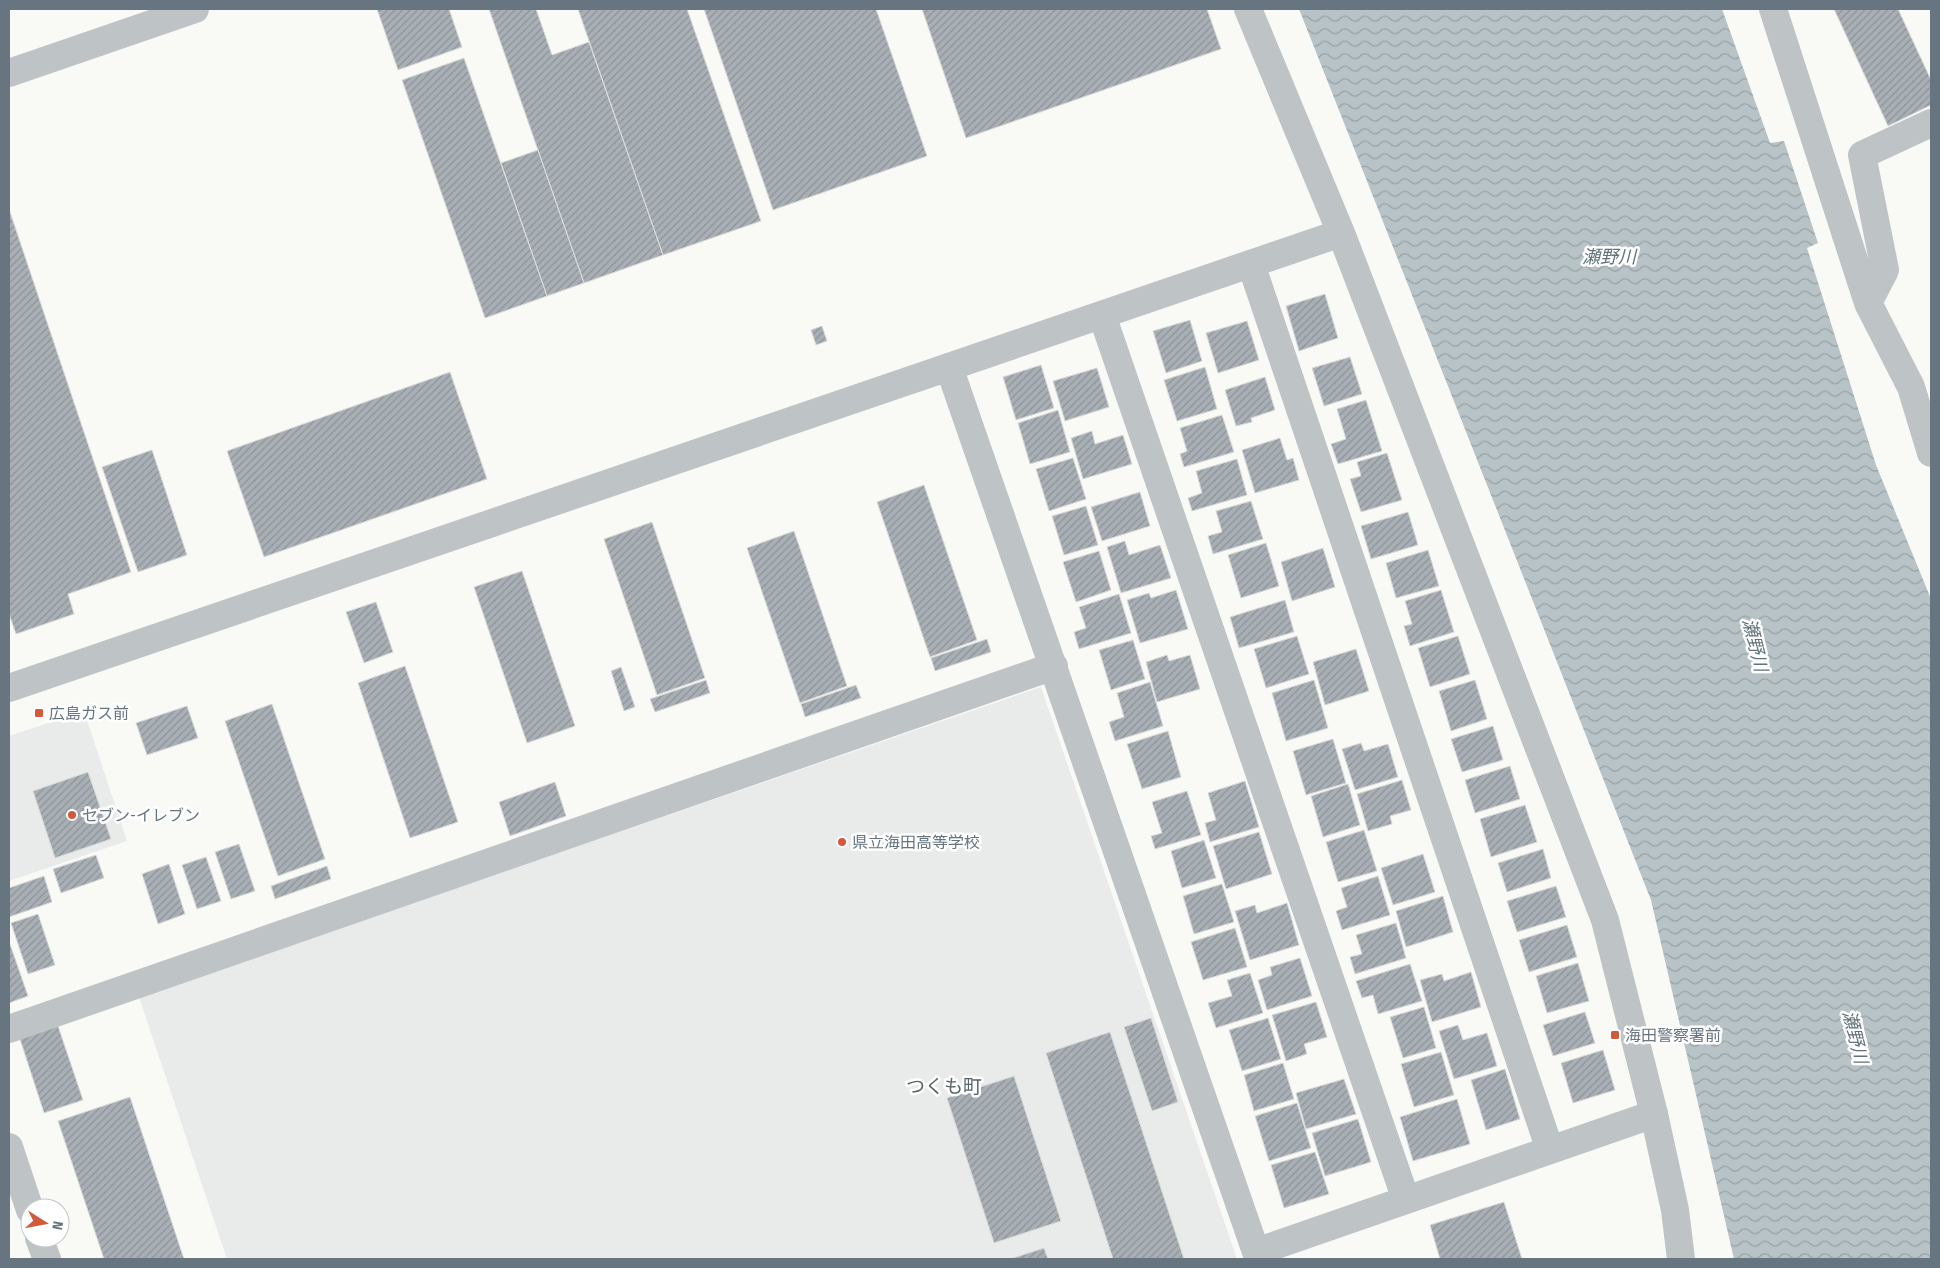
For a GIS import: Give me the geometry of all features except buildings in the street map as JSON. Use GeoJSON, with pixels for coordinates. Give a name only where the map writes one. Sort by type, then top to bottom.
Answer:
{"type":"FeatureCollection","features":[{"type":"Feature","properties":{"kind":"street"},"geometry":{"type":"LineString","coordinates":[[9,74],[194,9]]}},
{"type":"Feature","properties":{"kind":"street"},"geometry":{"type":"LineString","coordinates":[[1248,9],[1341,233],[1606,920],[1654,1114],[1675,1210],[1681,1259]]}},
{"type":"Feature","properties":{"kind":"street"},"geometry":{"type":"LineString","coordinates":[[1773,9],[1868,303],[1911,387],[1931,450]]}},
{"type":"Feature","properties":{"kind":"street"},"geometry":{"type":"LineString","coordinates":[[1868,303],[1885,270],[1862,155],[1931,123]]}},
{"type":"Feature","properties":{"kind":"street"},"geometry":{"type":"LineString","coordinates":[[9,688],[1341,233]]}},
{"type":"Feature","properties":{"kind":"street"},"geometry":{"type":"LineString","coordinates":[[1251,264],[1550,1150]]}},
{"type":"Feature","properties":{"kind":"street"},"geometry":{"type":"LineString","coordinates":[[1102,315],[1406,1200]]}},
{"type":"Feature","properties":{"kind":"street"},"geometry":{"type":"LineString","coordinates":[[949,367],[1256,1252],[1654,1114]]}},
{"type":"Feature","properties":{"kind":"street"},"geometry":{"type":"LineString","coordinates":[[9,1029],[1054,666]]}},
{"type":"Feature","properties":{"kind":"street"},"geometry":{"type":"LineString","coordinates":[[9,1147],[26,1198]]}},
{"type":"Feature","properties":{"kind":"shaded area","name":"県立海田高等学校"},"geometry":{"type":"Polygon","coordinates":[[[1041,687],[1237,1259],[227,1259],[139,997],[1041,687]]]}},
{"type":"Feature","properties":{"kind":"shaded area"},"geometry":{"type":"Polygon","coordinates":[[[84,711],[127,841],[9,881],[9,736],[84,711]]]}},
{"type":"Feature","properties":{"kind":"water","name":"瀬野川"},"geometry":{"type":"Polygon","coordinates":[[[1299,9],[1722,9],[1770,143],[1784,141],[1818,243],[1807,248],[1876,465],[1931,599],[1931,1259],[1734,1259],[1651,900],[1299,9]]]}},
{"type":"Feature","properties":{"kind":"place","name":"広島ガス前"},"geometry":{"type":"Point","coordinates":[39,713]}},
{"type":"Feature","properties":{"kind":"place","name":"セブン-イレブン"},"geometry":{"type":"Point","coordinates":[72,815]}},
{"type":"Feature","properties":{"kind":"place","name":"県立海田高等学校"},"geometry":{"type":"Point","coordinates":[842,842]}},
{"type":"Feature","properties":{"kind":"place","name":"海田警察署前"},"geometry":{"type":"Point","coordinates":[1615,1035]}},
{"type":"Feature","properties":{"kind":"district","name":"つくも町"},"geometry":{"type":"Point","coordinates":[944,1086]}}]}
